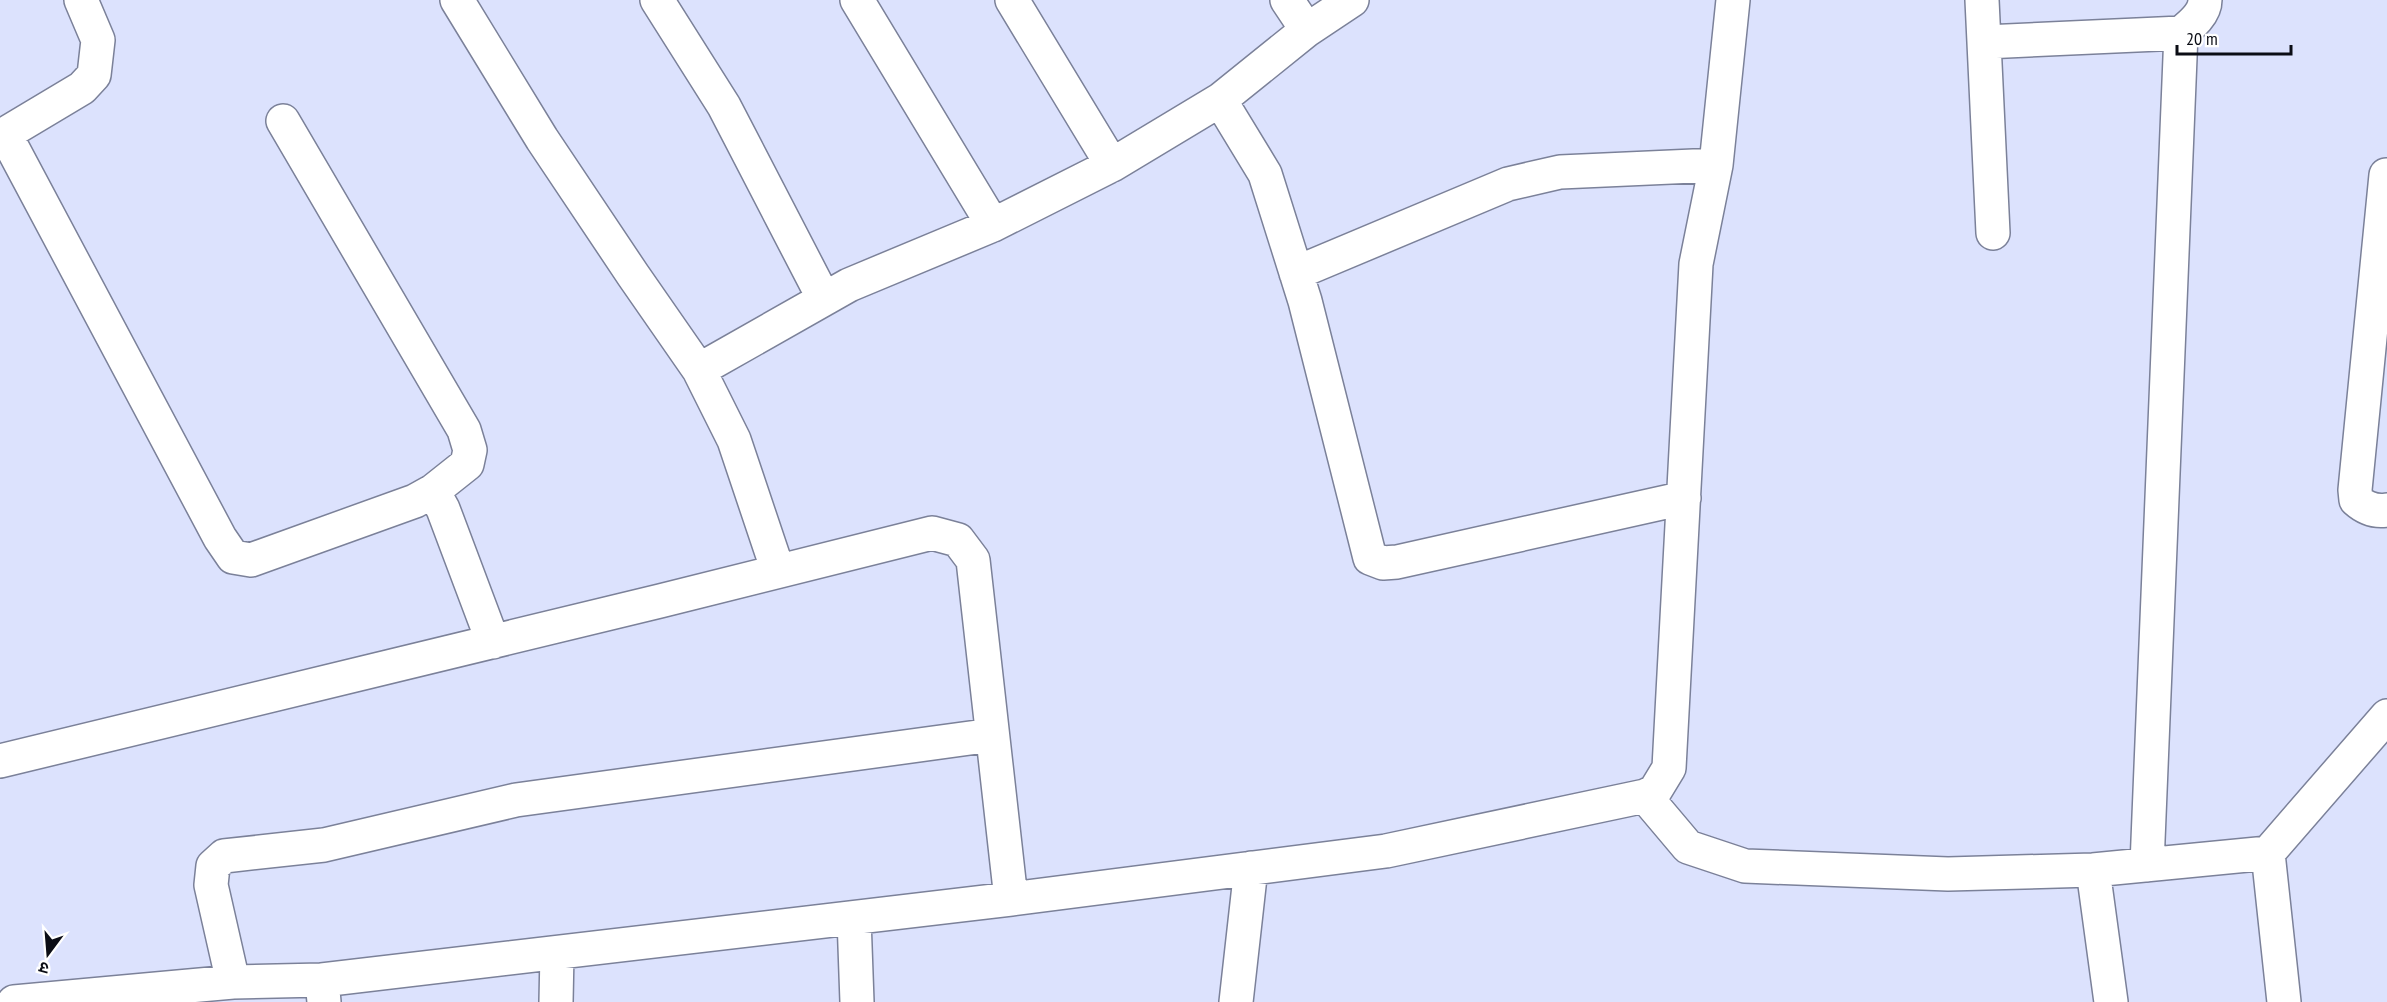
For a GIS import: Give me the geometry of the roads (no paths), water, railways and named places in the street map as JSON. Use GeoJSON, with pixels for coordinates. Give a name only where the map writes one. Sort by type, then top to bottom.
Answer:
{"type":"FeatureCollection","features":[{"type":"Feature","properties":{"kind":"street"},"geometry":{"type":"LineString","coordinates":[[81,0],[98,40],[94,75],[82,88],[2,136],[220,538],[233,557],[251,560],[415,501],[434,491],[467,464],[470,450],[464,430],[284,121]]}},
{"type":"Feature","properties":{"kind":"street"},"geometry":{"type":"LineString","coordinates":[[457,0],[542,139],[699,370],[734,440],[778,571]]}},
{"type":"Feature","properties":{"kind":"street"},"geometry":{"type":"LineString","coordinates":[[657,0],[724,106],[825,299]]}},
{"type":"Feature","properties":{"kind":"street"},"geometry":{"type":"LineString","coordinates":[[857,0],[993,225]]}},
{"type":"Feature","properties":{"kind":"street"},"geometry":{"type":"LineString","coordinates":[[1012,0],[1112,165]]}},
{"type":"Feature","properties":{"kind":"street"},"geometry":{"type":"LineString","coordinates":[[1287,0],[1307,30]]}},
{"type":"Feature","properties":{"kind":"street"},"geometry":{"type":"LineString","coordinates":[[699,370],[849,285],[993,225],[1112,165],[1220,100],[1307,30],[1352,0]]}},
{"type":"Feature","properties":{"kind":"street"},"geometry":{"type":"LineString","coordinates":[[14,1002],[233,982],[323,991],[557,953],[1011,899],[1386,851],[1645,796],[1655,791],[1670,768],[1696,264],[1716,165],[1733,0]]}},
{"type":"Feature","properties":{"kind":"street"},"geometry":{"type":"LineString","coordinates":[[1982,0],[1993,233]]}},
{"type":"Feature","properties":{"kind":"street"},"geometry":{"type":"LineString","coordinates":[[1985,42],[2181,33],[2196,21],[2205,5],[2205,0]]}},
{"type":"Feature","properties":{"kind":"street"},"geometry":{"type":"LineString","coordinates":[[2147,865],[2181,33]]}},
{"type":"Feature","properties":{"kind":"street"},"geometry":{"type":"LineString","coordinates":[[1220,100],[1265,174],[1305,301],[1370,558],[1383,563],[1397,562],[1684,498]]}},
{"type":"Feature","properties":{"kind":"street"},"geometry":{"type":"LineString","coordinates":[[1296,273],[1508,184],[1560,172],[1716,165]]}},
{"type":"Feature","properties":{"kind":"street"},"geometry":{"type":"LineString","coordinates":[[2386,175],[2355,490],[2356,500],[2364,507],[2379,511],[2387,510]]}},
{"type":"Feature","properties":{"kind":"street"},"geometry":{"type":"LineString","coordinates":[[434,491],[443,509],[493,642]]}},
{"type":"Feature","properties":{"kind":"street"},"geometry":{"type":"LineString","coordinates":[[0,760],[493,642],[932,533],[958,540],[973,560],[1011,899]]}},
{"type":"Feature","properties":{"kind":"street"},"geometry":{"type":"LineString","coordinates":[[1645,796],[1688,847],[1745,866],[1948,874],[2093,870],[2268,853],[2387,716]]}},
{"type":"Feature","properties":{"kind":"street"},"geometry":{"type":"LineString","coordinates":[[233,982],[211,885],[213,866],[224,856],[324,845],[516,800],[992,735]]}},
{"type":"Feature","properties":{"kind":"street"},"geometry":{"type":"LineString","coordinates":[[2268,853],[2284,1002]]}},
{"type":"Feature","properties":{"kind":"street"},"geometry":{"type":"LineString","coordinates":[[1236,1002],[1251,868]]}},
{"type":"Feature","properties":{"kind":"street"},"geometry":{"type":"LineString","coordinates":[[2093,870],[2111,1002]]}},
{"type":"Feature","properties":{"kind":"street"},"geometry":{"type":"LineString","coordinates":[[854,918],[857,1002]]}},
{"type":"Feature","properties":{"kind":"street"},"geometry":{"type":"LineString","coordinates":[[556,1002],[557,953]]}}]}
